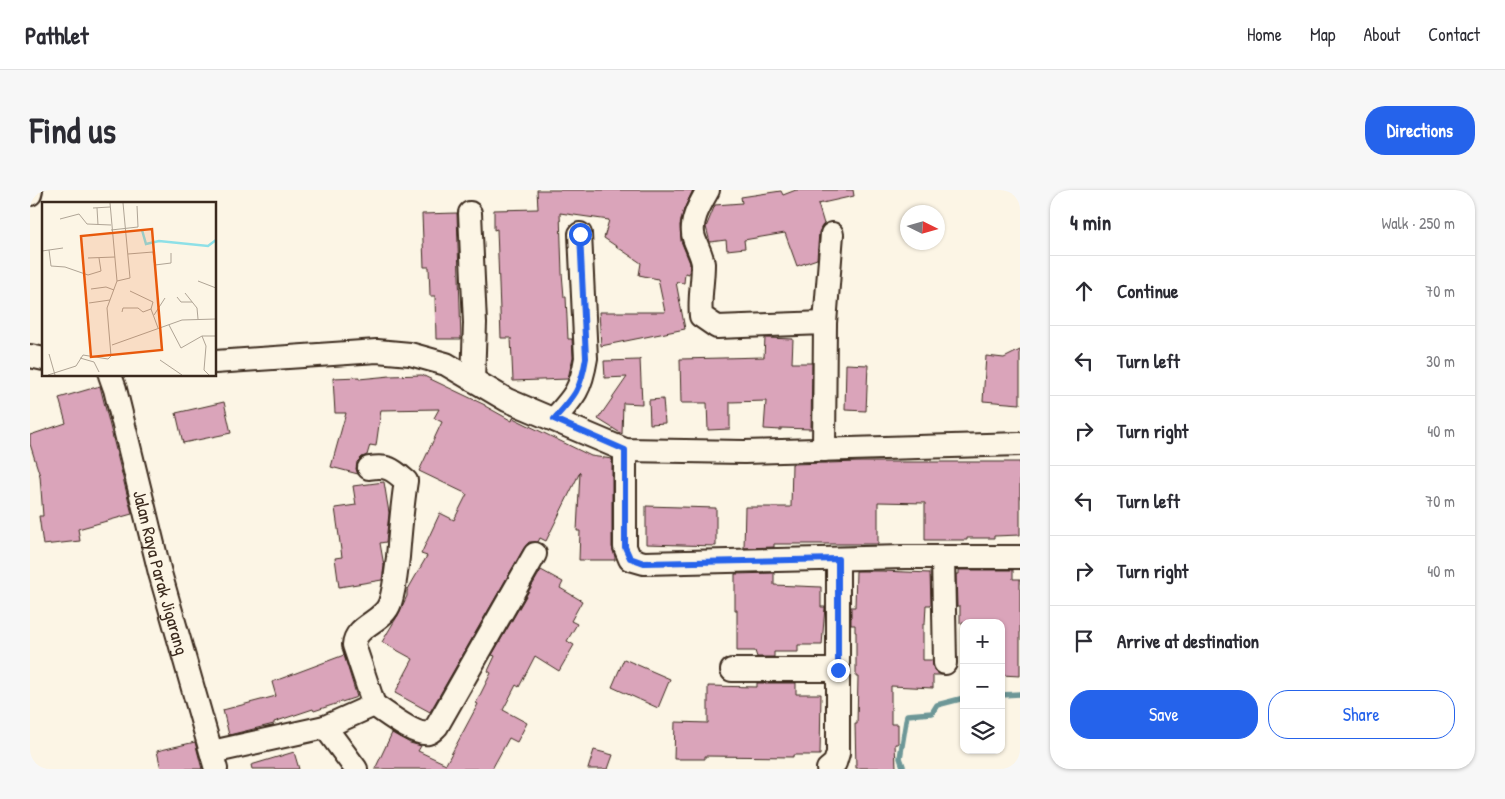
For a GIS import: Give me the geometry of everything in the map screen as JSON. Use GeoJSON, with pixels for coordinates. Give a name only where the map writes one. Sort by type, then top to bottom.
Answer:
{"type":"FeatureCollection","features":[{"type":"Feature","properties":{"kind":"street"},"geometry":{"type":"LineString","coordinates":[[30,194],[31,190]]}},
{"type":"Feature","properties":{"kind":"street"},"geometry":{"type":"LineString","coordinates":[[708,190],[697,209],[693,230],[693,236],[702,259],[701,316],[717,328],[826,323]]}},
{"type":"Feature","properties":{"kind":"street"},"geometry":{"type":"LineString","coordinates":[[470,213],[475,323],[473,380]]}},
{"type":"Feature","properties":{"kind":"street"},"geometry":{"type":"LineString","coordinates":[[554,419],[575,396],[583,377],[586,358],[580,234]]}},
{"type":"Feature","properties":{"kind":"street"},"geometry":{"type":"LineString","coordinates":[[824,450],[826,323],[832,234]]}},
{"type":"Feature","properties":{"kind":"street"},"geometry":{"type":"LineString","coordinates":[[216,362],[377,351],[410,354],[446,364],[507,400],[625,450],[744,452],[1020,444]]}},
{"type":"Feature","properties":{"kind":"street","name":"Jalan Raya Parak Jigarang"},"geometry":{"type":"LineString","coordinates":[[110,376],[116,388],[160,574],[214,760]]}},
{"type":"Feature","properties":{"kind":"street"},"geometry":{"type":"LineString","coordinates":[[625,450],[625,547],[630,558],[644,563],[1020,556]]}},
{"type":"Feature","properties":{"kind":"street"},"geometry":{"type":"LineString","coordinates":[[369,468],[383,465],[406,481],[395,586],[390,606],[358,634],[354,639],[354,645],[374,705],[416,731],[426,734],[430,733],[442,718],[536,554]]}},
{"type":"Feature","properties":{"kind":"street"},"geometry":{"type":"LineString","coordinates":[[943,557],[945,663]]}},
{"type":"Feature","properties":{"kind":"street"},"geometry":{"type":"LineString","coordinates":[[828,769],[835,763],[838,753],[838,559]]}},
{"type":"Feature","properties":{"kind":"street"},"geometry":{"type":"LineString","coordinates":[[732,670],[838,670]]}},
{"type":"Feature","properties":{"kind":"street"},"geometry":{"type":"LineString","coordinates":[[214,760],[325,728],[374,705]]}},
{"type":"Feature","properties":{"kind":"street"},"geometry":{"type":"LineString","coordinates":[[325,728],[356,769]]}},
{"type":"Feature","properties":{"kind":"building"},"geometry":{"type":"Polygon","coordinates":[[[537,190],[693,190],[684,209],[680,225],[681,241],[690,263],[689,274],[685,273],[684,283],[676,282],[685,329],[601,346],[599,312],[665,312],[658,279],[639,275],[641,263],[604,238],[609,220],[560,213],[564,297],[566,297],[568,339],[572,339],[573,357],[568,379],[513,381],[511,338],[501,338],[497,229],[494,230],[494,210],[538,209],[537,190]]]}},
{"type":"Feature","properties":{"kind":"building"},"geometry":{"type":"Polygon","coordinates":[[[796,190],[853,190],[854,196],[818,204],[824,224],[819,232],[817,259],[797,266],[785,233],[744,240],[745,248],[727,250],[726,240],[710,242],[706,227],[715,205],[742,203],[741,197],[781,191],[783,195],[796,190]]]}},
{"type":"Feature","properties":{"kind":"building"},"geometry":{"type":"Polygon","coordinates":[[[457,213],[461,339],[436,339],[435,296],[430,296],[429,267],[424,267],[422,214],[457,213]]]}},
{"type":"Feature","properties":{"kind":"building"},"geometry":{"type":"Polygon","coordinates":[[[765,338],[793,339],[792,363],[812,363],[811,429],[764,429],[766,401],[730,402],[730,429],[708,430],[707,403],[681,403],[680,359],[764,357],[765,338]]]}},
{"type":"Feature","properties":{"kind":"building"},"geometry":{"type":"Polygon","coordinates":[[[1020,350],[1020,404],[983,401],[986,356],[1004,358],[1020,350]]]}},
{"type":"Feature","properties":{"kind":"building"},"geometry":{"type":"Polygon","coordinates":[[[640,359],[642,404],[623,403],[622,434],[598,419],[627,377],[605,378],[604,361],[640,359]]]}},
{"type":"Feature","properties":{"kind":"building"},"geometry":{"type":"Polygon","coordinates":[[[846,364],[868,365],[866,411],[845,410],[846,364]]]}},
{"type":"Feature","properties":{"kind":"building"},"geometry":{"type":"Polygon","coordinates":[[[422,375],[485,405],[512,421],[513,418],[591,456],[612,459],[612,547],[615,557],[615,560],[579,560],[580,531],[577,531],[580,472],[546,541],[540,538],[538,542],[529,542],[524,548],[430,712],[395,693],[413,659],[382,642],[398,615],[407,596],[407,591],[427,556],[421,554],[440,513],[454,520],[467,494],[419,471],[442,422],[434,418],[439,409],[381,410],[376,446],[370,445],[367,455],[357,462],[356,469],[358,474],[331,467],[346,413],[335,413],[333,378],[359,377],[359,379],[422,375]]]}},
{"type":"Feature","properties":{"kind":"building"},"geometry":{"type":"Polygon","coordinates":[[[100,386],[132,514],[78,529],[80,541],[43,545],[39,516],[43,516],[40,476],[30,444],[30,435],[66,423],[59,398],[100,386]]]}},
{"type":"Feature","properties":{"kind":"building"},"geometry":{"type":"Polygon","coordinates":[[[663,399],[665,423],[650,424],[649,400],[663,399]]]}},
{"type":"Feature","properties":{"kind":"building"},"geometry":{"type":"Polygon","coordinates":[[[224,402],[231,433],[183,443],[176,413],[224,402]]]}},
{"type":"Feature","properties":{"kind":"building"},"geometry":{"type":"Polygon","coordinates":[[[1020,462],[1020,535],[994,536],[994,538],[967,538],[967,540],[925,540],[925,503],[878,502],[878,544],[774,544],[774,547],[744,548],[745,507],[791,507],[792,464],[1020,462]]]}},
{"type":"Feature","properties":{"kind":"building"},"geometry":{"type":"Polygon","coordinates":[[[384,482],[389,513],[386,542],[380,543],[384,566],[382,580],[339,587],[335,558],[342,557],[335,508],[356,505],[353,486],[384,482]]]}},
{"type":"Feature","properties":{"kind":"building"},"geometry":{"type":"Polygon","coordinates":[[[646,506],[716,508],[716,546],[646,544],[646,506]]]}},
{"type":"Feature","properties":{"kind":"building"},"geometry":{"type":"Polygon","coordinates":[[[541,570],[563,582],[560,588],[582,601],[571,621],[577,624],[567,641],[574,645],[559,671],[535,656],[519,687],[516,685],[503,710],[527,723],[517,742],[509,738],[492,769],[375,769],[392,733],[410,743],[421,746],[418,751],[446,764],[478,704],[476,703],[491,673],[488,671],[495,656],[492,655],[541,570]]]}},
{"type":"Feature","properties":{"kind":"building"},"geometry":{"type":"Polygon","coordinates":[[[959,570],[1013,570],[1013,579],[1020,579],[1020,676],[1005,675],[1005,619],[960,619],[960,606],[957,606],[956,574],[959,574],[959,570]]]}},
{"type":"Feature","properties":{"kind":"building"},"geometry":{"type":"Polygon","coordinates":[[[856,571],[930,573],[931,605],[926,605],[925,624],[923,624],[923,660],[932,660],[934,670],[942,675],[933,675],[933,688],[891,686],[891,724],[898,724],[898,744],[895,744],[896,768],[856,768],[855,724],[857,724],[858,677],[856,677],[856,632],[855,625],[851,625],[851,607],[855,607],[856,571]]]}},
{"type":"Feature","properties":{"kind":"building"},"geometry":{"type":"Polygon","coordinates":[[[774,573],[774,585],[821,587],[821,607],[825,607],[822,645],[798,645],[798,652],[774,652],[774,657],[757,657],[755,651],[737,651],[735,574],[774,573]]]}},
{"type":"Feature","properties":{"kind":"building"},"geometry":{"type":"Polygon","coordinates":[[[344,655],[357,697],[314,711],[313,709],[274,722],[274,724],[229,735],[223,710],[276,696],[272,682],[344,655]]]}},
{"type":"Feature","properties":{"kind":"building"},"geometry":{"type":"Polygon","coordinates":[[[624,659],[670,679],[658,708],[612,687],[624,659]]]}},
{"type":"Feature","properties":{"kind":"building"},"geometry":{"type":"Polygon","coordinates":[[[757,683],[796,683],[796,694],[821,694],[820,755],[793,755],[793,757],[705,756],[705,759],[674,759],[675,722],[708,723],[708,686],[757,687],[757,683]]]}},
{"type":"Feature","properties":{"kind":"building"},"geometry":{"type":"Polygon","coordinates":[[[195,742],[202,769],[161,769],[157,751],[195,742]]]}},
{"type":"Feature","properties":{"kind":"building"},"geometry":{"type":"Polygon","coordinates":[[[594,750],[613,755],[608,769],[588,769],[594,750]]]}},
{"type":"Feature","properties":{"kind":"building"},"geometry":{"type":"Polygon","coordinates":[[[294,752],[299,769],[252,769],[251,765],[294,752]]]}},
{"type":"Feature","properties":{"kind":"waterway"},"geometry":{"type":"LineString","coordinates":[[1005,695],[1020,694]]}},
{"type":"Feature","properties":{"kind":"waterway"},"geometry":{"type":"LineString","coordinates":[[904,769],[900,758],[907,715],[932,713],[937,705],[960,699]]}},
{"type":"Feature","properties":{"kind":"route"},"geometry":{"type":"LineString","coordinates":[[580,234],[586,358],[583,377],[575,396],[554,419],[625,450],[625,547],[630,558],[644,563],[838,559],[838,670]]}}]}
